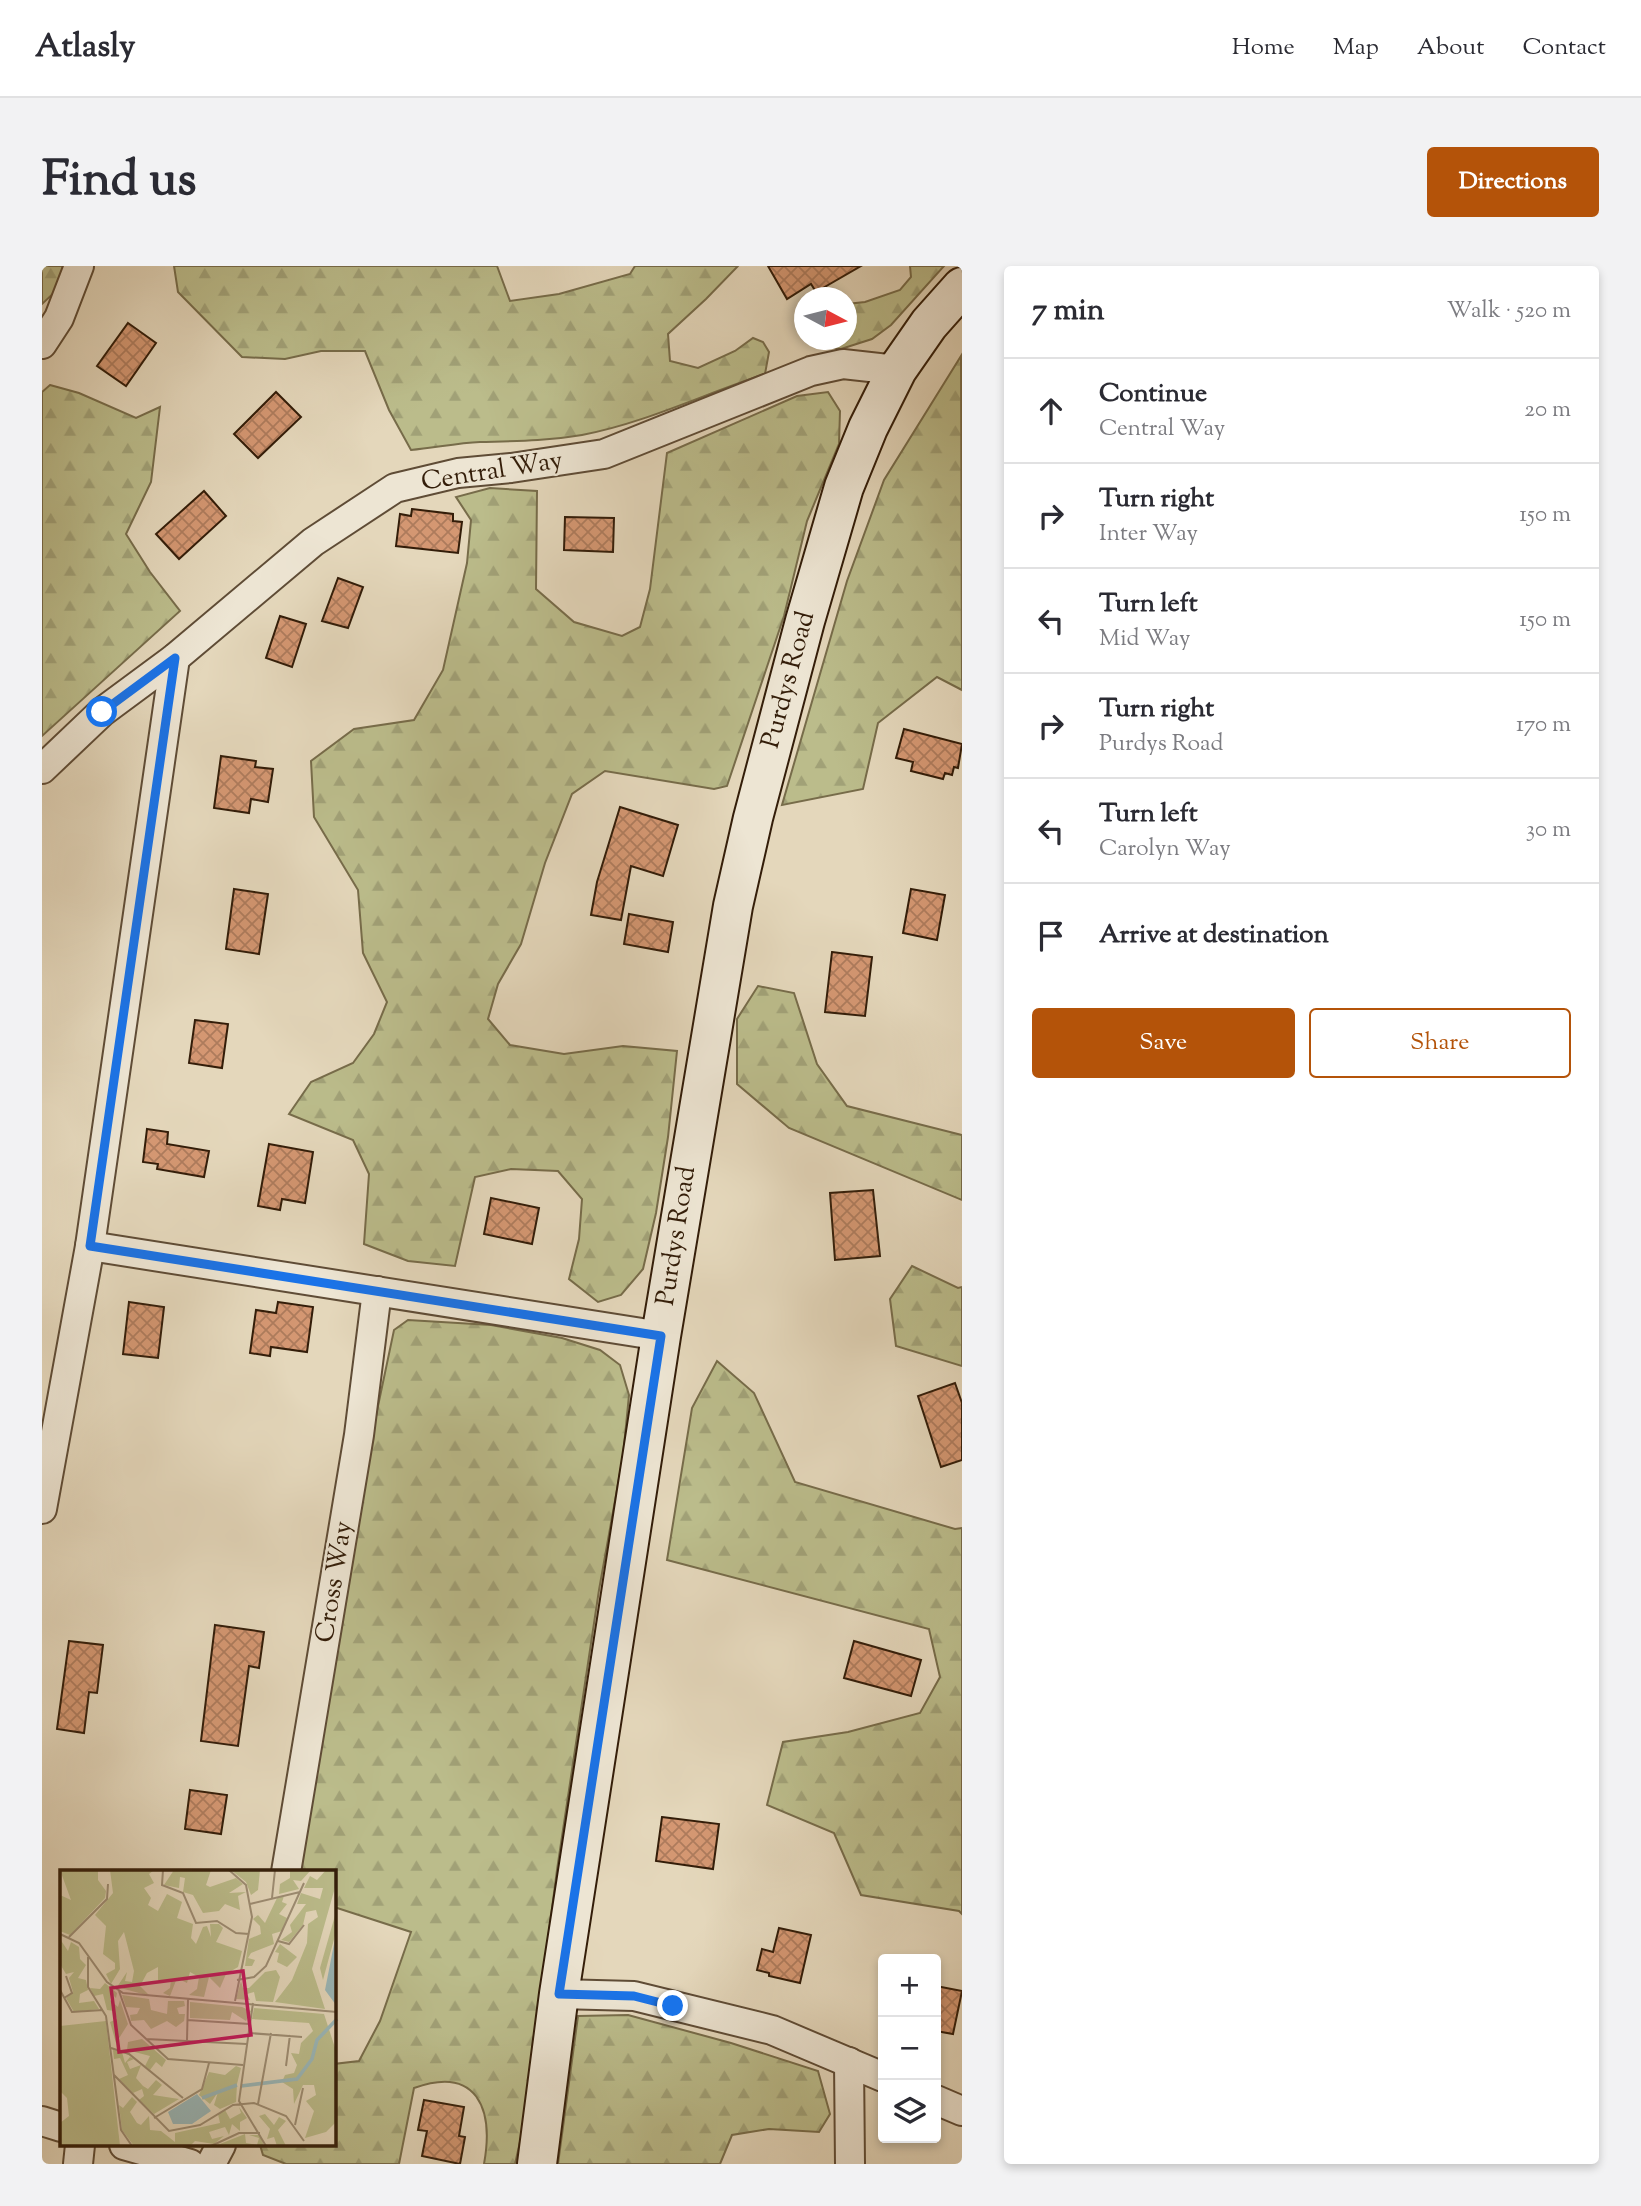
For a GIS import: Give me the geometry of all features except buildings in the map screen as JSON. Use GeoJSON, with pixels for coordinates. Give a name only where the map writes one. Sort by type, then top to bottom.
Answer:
{"type":"FeatureCollection","features":[{"type":"Feature","properties":{"kind":"main road","name":"Purdys Road"},"geometry":{"type":"LineString","coordinates":[[537,2164],[559,1994],[661,1336],[733,906],[753,818],[805,621],[844,487],[868,428],[897,370],[929,324],[962,288]]}},
{"type":"Feature","properties":{"kind":"street"},"geometry":{"type":"LineString","coordinates":[[42,344],[59,318],[79,266]]}},
{"type":"Feature","properties":{"kind":"street","name":"Central Way"},"geometry":{"type":"LineString","coordinates":[[42,769],[102,712],[175,658],[313,542],[395,488],[458,473],[604,454],[811,371],[844,364],[897,370]]}},
{"type":"Feature","properties":{"kind":"street"},"geometry":{"type":"LineString","coordinates":[[42,1509],[90,1246],[175,658]]}},
{"type":"Feature","properties":{"kind":"street"},"geometry":{"type":"LineString","coordinates":[[90,1246],[661,1336]]}},
{"type":"Feature","properties":{"kind":"street","name":"Cross Way"},"geometry":{"type":"LineString","coordinates":[[286,1870],[359,1435],[377,1291]]}},
{"type":"Feature","properties":{"kind":"street"},"geometry":{"type":"LineString","coordinates":[[559,1994],[634,1996],[772,2030],[878,2075]]}},
{"type":"Feature","properties":{"kind":"street"},"geometry":{"type":"LineString","coordinates":[[849,2062],[850,2164]]}},
{"type":"Feature","properties":{"kind":"street"},"geometry":{"type":"LineString","coordinates":[[941,2102],[962,2111]]}},
{"type":"Feature","properties":{"kind":"street"},"geometry":{"type":"LineString","coordinates":[[42,2121],[60,2127]]}},
{"type":"Feature","properties":{"kind":"street"},"geometry":{"type":"LineString","coordinates":[[131,2147],[190,2164]]}},
{"type":"Feature","properties":{"kind":"street"},"geometry":{"type":"LineString","coordinates":[[211,2164],[220,2147]]}},
{"type":"Feature","properties":{"kind":"green space"},"geometry":{"type":"Polygon","coordinates":[[[42,266],[63,266],[57,290],[42,304],[42,266]]]}},
{"type":"Feature","properties":{"kind":"green space"},"geometry":{"type":"Polygon","coordinates":[[[174,266],[497,266],[510,301],[559,294],[630,274],[635,266],[738,266],[668,334],[670,361],[698,368],[735,351],[753,338],[763,342],[769,352],[765,374],[652,416],[605,430],[556,438],[411,450],[389,410],[365,351],[321,351],[285,359],[242,357],[178,292],[174,266]]]}},
{"type":"Feature","properties":{"kind":"green space"},"geometry":{"type":"Polygon","coordinates":[[[910,266],[944,266],[891,325],[872,339],[857,344],[857,303],[900,290],[911,277],[910,266]]]}},
{"type":"Feature","properties":{"kind":"green space"},"geometry":{"type":"Polygon","coordinates":[[[961,356],[962,690],[937,677],[878,723],[863,789],[782,805],[847,581],[884,480],[961,356]]]}},
{"type":"Feature","properties":{"kind":"green space"},"geometry":{"type":"Polygon","coordinates":[[[50,385],[79,393],[136,418],[160,407],[151,482],[126,534],[150,572],[180,611],[42,736],[42,392],[50,385]]]}},
{"type":"Feature","properties":{"kind":"green space"},"geometry":{"type":"Polygon","coordinates":[[[828,392],[840,411],[839,444],[807,521],[784,616],[727,786],[714,789],[605,771],[572,794],[545,863],[521,944],[498,984],[488,1019],[510,1045],[564,1054],[623,1046],[677,1051],[668,1137],[656,1213],[643,1269],[621,1295],[598,1302],[569,1279],[579,1239],[582,1199],[558,1171],[511,1169],[475,1177],[455,1266],[408,1261],[364,1244],[369,1174],[353,1140],[289,1114],[311,1082],[353,1063],[374,1034],[387,1002],[363,953],[358,890],[314,817],[311,761],[354,729],[414,720],[443,670],[467,563],[471,520],[456,497],[490,488],[537,491],[536,589],[574,622],[622,636],[640,627],[650,589],[667,453],[797,396],[828,392]]]}},
{"type":"Feature","properties":{"kind":"green space"},"geometry":{"type":"Polygon","coordinates":[[[758,986],[794,993],[817,1064],[847,1106],[962,1135],[962,1200],[789,1128],[737,1084],[737,1019],[758,986]]]}},
{"type":"Feature","properties":{"kind":"green space"},"geometry":{"type":"Polygon","coordinates":[[[912,1266],[958,1288],[962,1287],[962,1366],[896,1346],[890,1299],[912,1266]]]}},
{"type":"Feature","properties":{"kind":"green space"},"geometry":{"type":"Polygon","coordinates":[[[408,1320],[491,1325],[562,1338],[600,1350],[620,1365],[629,1395],[623,1456],[599,1590],[557,1870],[524,2124],[515,2164],[484,2164],[486,2126],[483,2110],[466,2087],[453,2082],[436,2082],[414,2088],[399,2164],[286,2164],[263,2155],[261,2147],[336,2147],[336,2064],[359,2061],[380,2021],[411,1932],[336,1908],[336,1870],[299,1870],[374,1425],[394,1330],[408,1320]]]}},
{"type":"Feature","properties":{"kind":"green space"},"geometry":{"type":"Polygon","coordinates":[[[717,1361],[754,1393],[795,1482],[955,1529],[962,1528],[962,1914],[959,1911],[861,1895],[834,1833],[767,1805],[783,1742],[848,1732],[920,1713],[940,1677],[929,1629],[667,1560],[692,1408],[717,1361]]]}},
{"type":"Feature","properties":{"kind":"green space"},"geometry":{"type":"Polygon","coordinates":[[[628,2015],[731,2043],[818,2071],[830,2114],[819,2132],[769,2129],[732,2135],[720,2164],[558,2164],[578,2016],[628,2015]]]}},
{"type":"Feature","properties":{"kind":"route"},"geometry":{"type":"LineString","coordinates":[[102,712],[175,658],[90,1246],[661,1336],[559,1994],[634,1996],[673,2006]]}}]}
